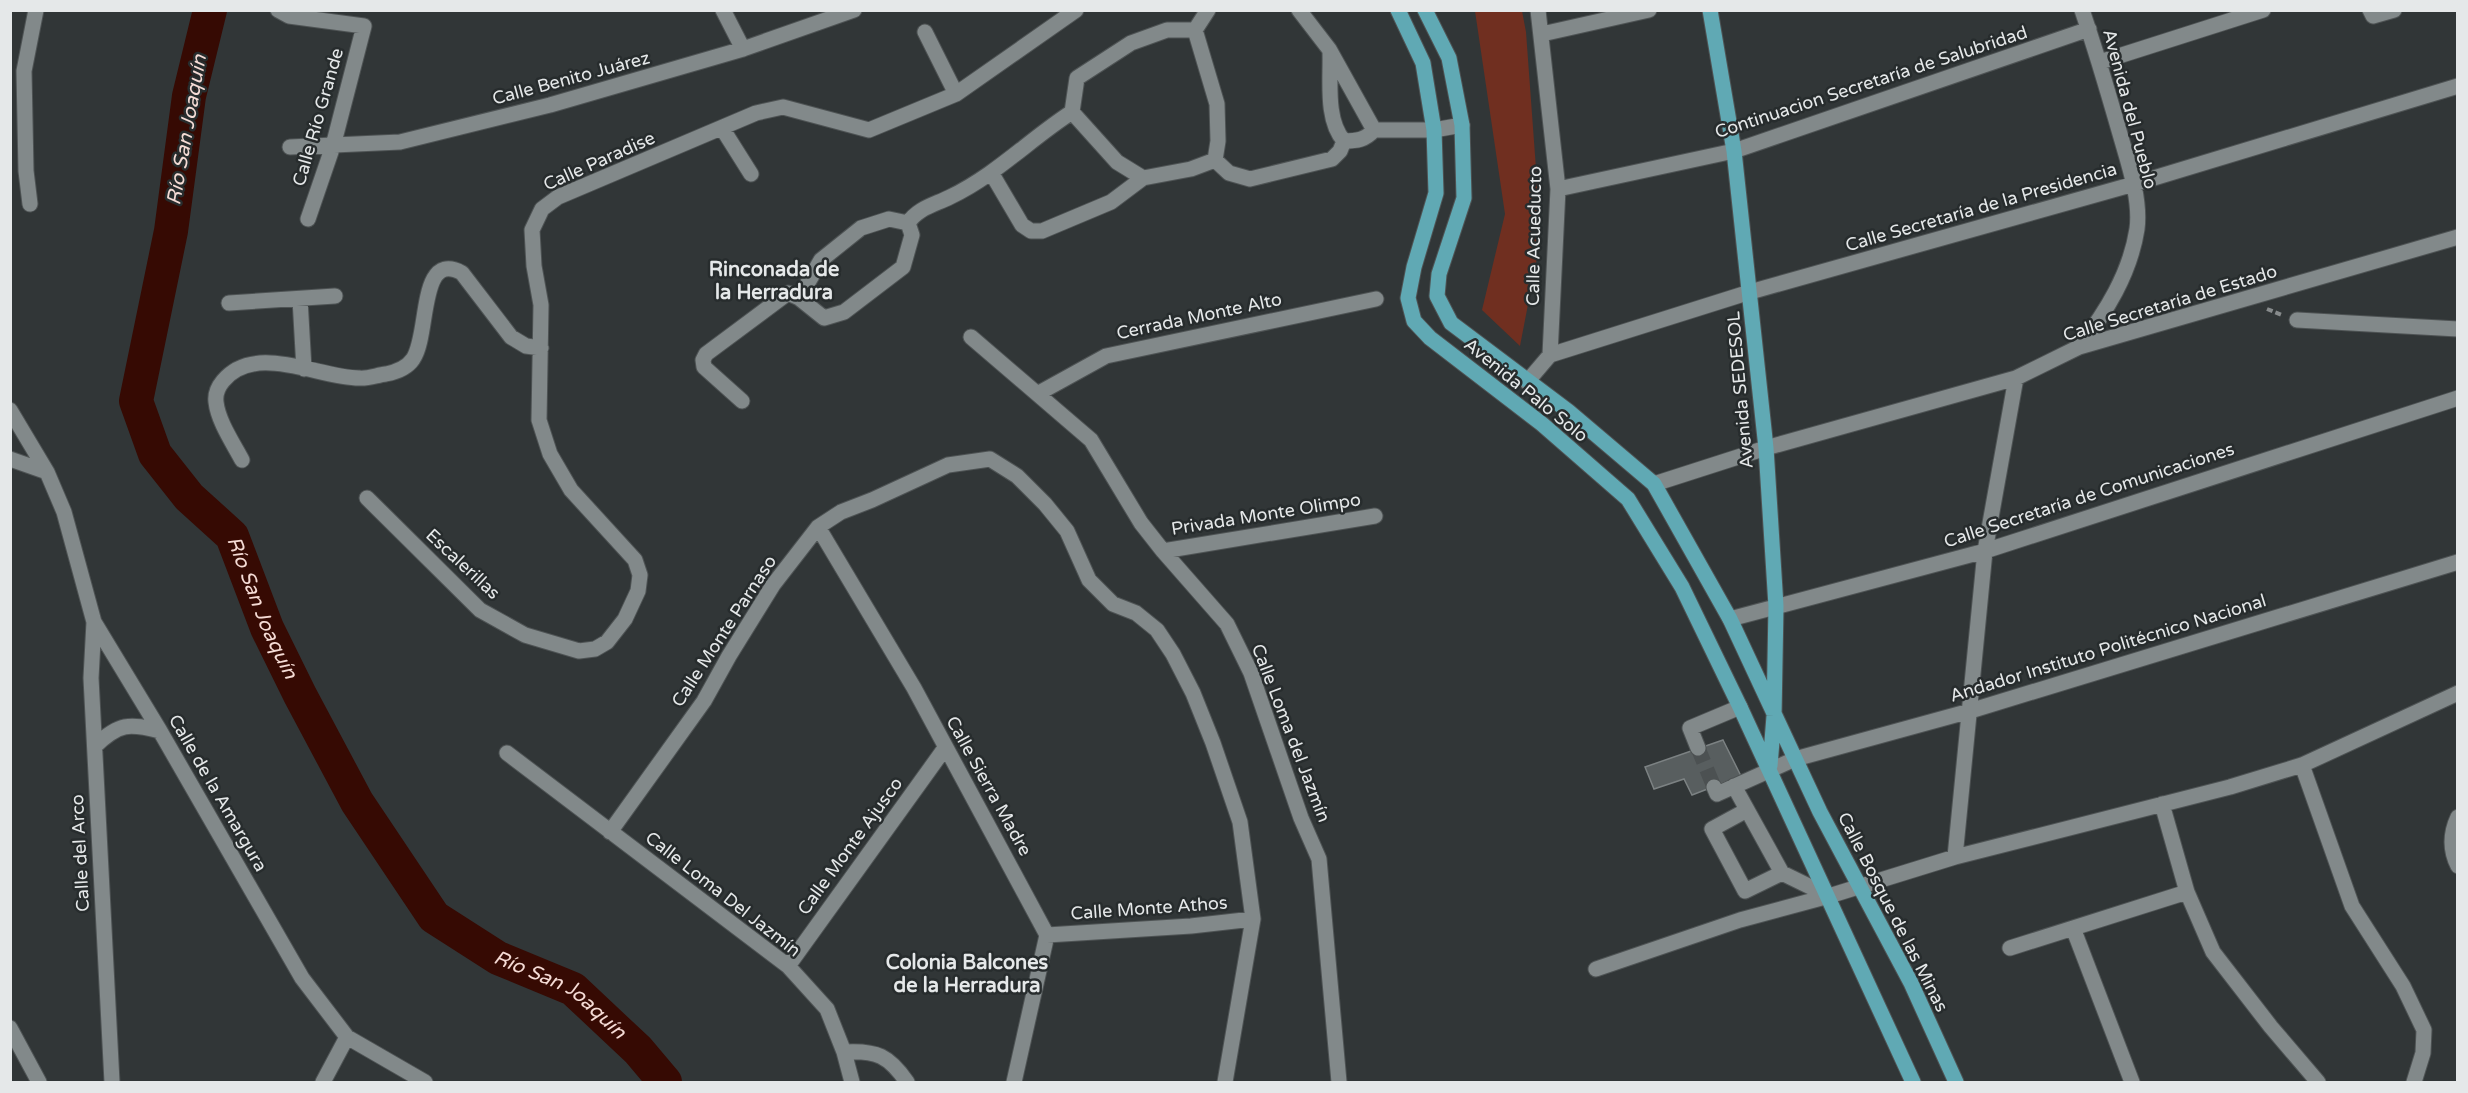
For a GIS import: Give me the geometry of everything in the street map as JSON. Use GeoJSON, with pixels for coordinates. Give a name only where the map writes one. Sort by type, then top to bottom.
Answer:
{"type":"FeatureCollection","features":[{"type":"Feature","properties":{"kind":"main road","name":"Avenida Palo Solo"},"geometry":{"type":"LineString","coordinates":[[1398,10],[1424,63],[1434,130],[1436,193],[1414,267],[1408,298],[1413,321],[1430,338],[1542,424],[1628,500],[1682,587],[1769,769]]}},
{"type":"Feature","properties":{"kind":"main road","name":"Avenida Palo Solo"},"geometry":{"type":"LineString","coordinates":[[1425,10],[1449,58],[1462,125],[1464,198],[1439,274],[1437,296],[1451,323],[1568,411],[1654,484],[1730,619],[1795,759]]}},
{"type":"Feature","properties":{"kind":"main road","name":"Avenida SEDESOL"},"geometry":{"type":"LineString","coordinates":[[1710,10],[1734,151],[1766,448],[1776,606],[1774,716],[1769,769]]}},
{"type":"Feature","properties":{"kind":"main road","name":"Calle Bosque de las Minas"},"geometry":{"type":"LineString","coordinates":[[1795,759],[1820,812],[1911,983],[1956,1083]]}},
{"type":"Feature","properties":{"kind":"main road"},"geometry":{"type":"LineString","coordinates":[[1769,769],[1913,1083]]}},
{"type":"Feature","properties":{"kind":"street"},"geometry":{"type":"LineString","coordinates":[[30,204],[18,171],[24,71],[36,10]]}},
{"type":"Feature","properties":{"kind":"street","name":"Calle Río Grande"},"geometry":{"type":"LineString","coordinates":[[278,10],[289,15],[364,26],[333,146],[308,219]]}},
{"type":"Feature","properties":{"kind":"street"},"geometry":{"type":"LineString","coordinates":[[723,10],[743,49]]}},
{"type":"Feature","properties":{"kind":"street","name":"Calle Benito Juárez"},"geometry":{"type":"LineString","coordinates":[[290,147],[400,142],[550,105],[743,49],[854,10]]}},
{"type":"Feature","properties":{"kind":"street","name":"Calle Paradise"},"geometry":{"type":"LineString","coordinates":[[541,348],[541,305],[534,266],[532,230],[542,209],[558,197],[756,113],[783,107],[869,130],[956,94],[1076,10]]}},
{"type":"Feature","properties":{"kind":"street"},"geometry":{"type":"LineString","coordinates":[[1208,10],[1195,30],[1217,104],[1218,141],[1215,160]]}},
{"type":"Feature","properties":{"kind":"street"},"geometry":{"type":"LineString","coordinates":[[1299,10],[1329,49],[1374,130]]}},
{"type":"Feature","properties":{"kind":"street","name":"Calle Acueducto"},"geometry":{"type":"LineString","coordinates":[[1538,10],[1558,189],[1550,355]]}},
{"type":"Feature","properties":{"kind":"street"},"geometry":{"type":"LineString","coordinates":[[1542,34],[1649,10]]}},
{"type":"Feature","properties":{"kind":"street","name":"Avenida del Pueblo"},"geometry":{"type":"LineString","coordinates":[[2079,347],[2105,314],[2123,278],[2137,227],[2134,184],[2100,62],[2082,10]]}},
{"type":"Feature","properties":{"kind":"street"},"geometry":{"type":"LineString","coordinates":[[2100,62],[2263,10]]}},
{"type":"Feature","properties":{"kind":"street"},"geometry":{"type":"LineString","coordinates":[[2370,10],[2373,16],[2394,10]]}},
{"type":"Feature","properties":{"kind":"street","name":"Continuacion Secretaría de Salubridad"},"geometry":{"type":"LineString","coordinates":[[1558,189],[1734,151],[2089,29]]}},
{"type":"Feature","properties":{"kind":"street"},"geometry":{"type":"LineString","coordinates":[[1072,112],[1077,78],[1131,44],[1167,30],[1195,30]]}},
{"type":"Feature","properties":{"kind":"street"},"geometry":{"type":"LineString","coordinates":[[925,32],[956,94]]}},
{"type":"Feature","properties":{"kind":"street"},"geometry":{"type":"LineString","coordinates":[[1329,49],[1332,108],[1336,132],[1344,141]]}},
{"type":"Feature","properties":{"kind":"street","name":"Calle Secretaría de la Presidencia"},"geometry":{"type":"LineString","coordinates":[[1550,355],[1750,292],[2134,184],[2457,86]]}},
{"type":"Feature","properties":{"kind":"street"},"geometry":{"type":"LineString","coordinates":[[908,223],[915,213],[992,174],[1049,126],[1072,112]]}},
{"type":"Feature","properties":{"kind":"street"},"geometry":{"type":"LineString","coordinates":[[1072,112],[1117,162],[1143,178]]}},
{"type":"Feature","properties":{"kind":"street"},"geometry":{"type":"LineString","coordinates":[[1344,141],[1367,138],[1374,130],[1434,130],[1462,125]]}},
{"type":"Feature","properties":{"kind":"street"},"geometry":{"type":"LineString","coordinates":[[722,128],[751,174]]}},
{"type":"Feature","properties":{"kind":"street"},"geometry":{"type":"LineString","coordinates":[[1215,160],[1229,173],[1250,179],[1332,159],[1340,151],[1344,141]]}},
{"type":"Feature","properties":{"kind":"street"},"geometry":{"type":"LineString","coordinates":[[992,174],[1022,225],[1031,231],[1042,231],[1111,202],[1143,178],[1191,170],[1215,160]]}},
{"type":"Feature","properties":{"kind":"street"},"geometry":{"type":"LineString","coordinates":[[799,298],[821,260],[861,228],[890,219],[908,223]]}},
{"type":"Feature","properties":{"kind":"street"},"geometry":{"type":"LineString","coordinates":[[742,401],[704,367],[703,360],[706,354],[788,293],[799,298],[824,318],[844,312],[903,267],[912,235],[908,223]]}},
{"type":"Feature","properties":{"kind":"street","name":"Calle Secretaría de Estado"},"geometry":{"type":"LineString","coordinates":[[1654,484],[1766,448],[2016,378],[2079,347],[2457,237]]}},
{"type":"Feature","properties":{"kind":"street"},"geometry":{"type":"LineString","coordinates":[[242,460],[220,417],[215,401],[218,388],[226,377],[244,366],[267,362],[360,379],[398,371],[412,361],[420,346],[429,289],[435,273],[443,268],[454,268],[462,273],[511,337],[526,346],[541,348]]}},
{"type":"Feature","properties":{"kind":"street"},"geometry":{"type":"LineString","coordinates":[[229,303],[335,296]]}},
{"type":"Feature","properties":{"kind":"street"},"geometry":{"type":"LineString","coordinates":[[300,299],[304,369]]}},
{"type":"Feature","properties":{"kind":"street","name":"Cerrada Monte Alto"},"geometry":{"type":"LineString","coordinates":[[1038,393],[1106,356],[1376,299]]}},
{"type":"Feature","properties":{"kind":"street"},"geometry":{"type":"LineString","coordinates":[[2297,320],[2457,329]]}},
{"type":"Feature","properties":{"kind":"street","name":"Calle Loma del Jazmín"},"geometry":{"type":"LineString","coordinates":[[971,337],[1091,440],[1141,523],[1227,624],[1251,674],[1301,818],[1319,859],[1339,1083]]}},
{"type":"Feature","properties":{"kind":"street","name":"Escalerillas"},"geometry":{"type":"LineString","coordinates":[[368,498],[480,610],[525,635],[579,651],[595,650],[607,642],[624,619],[638,591],[640,575],[635,560],[571,490],[550,454],[539,420],[541,348]]}},
{"type":"Feature","properties":{"kind":"street"},"geometry":{"type":"LineString","coordinates":[[1527,382],[1550,355]]}},
{"type":"Feature","properties":{"kind":"street"},"geometry":{"type":"LineString","coordinates":[[1955,857],[1985,551],[2016,378]]}},
{"type":"Feature","properties":{"kind":"street","name":"Calle Secretaría de Comunicaciones"},"geometry":{"type":"LineString","coordinates":[[1730,619],[1985,551],[2457,398]]}},
{"type":"Feature","properties":{"kind":"street","name":"Calle de la Amargura"},"geometry":{"type":"LineString","coordinates":[[10,410],[47,472],[64,512],[94,622],[160,731],[302,978],[347,1036],[425,1083]]}},
{"type":"Feature","properties":{"kind":"street"},"geometry":{"type":"LineString","coordinates":[[10,459],[47,472]]}},
{"type":"Feature","properties":{"kind":"street","name":"Calle Monte Parnaso"},"geometry":{"type":"LineString","coordinates":[[610,832],[704,701],[773,585],[818,527],[841,512],[948,465],[990,459],[1017,476],[1067,531],[1089,580],[1113,604],[1136,614],[1157,630],[1173,654],[1193,693],[1213,744],[1240,822],[1253,919],[1225,1083]]}},
{"type":"Feature","properties":{"kind":"street","name":"Privada Monte Olimpo"},"geometry":{"type":"LineString","coordinates":[[1163,551],[1375,516]]}},
{"type":"Feature","properties":{"kind":"street","name":"Calle Sierra Madre"},"geometry":{"type":"LineString","coordinates":[[818,527],[914,688],[1047,935]]}},
{"type":"Feature","properties":{"kind":"street","name":"Andador Instituto Politécnico Nacional"},"geometry":{"type":"LineString","coordinates":[[1734,786],[1795,759],[1970,711],[2457,562]]}},
{"type":"Feature","properties":{"kind":"street","name":"Calle del Arco"},"geometry":{"type":"LineString","coordinates":[[94,622],[91,678],[108,1079]]}},
{"type":"Feature","properties":{"kind":"street"},"geometry":{"type":"LineString","coordinates":[[1596,969],[1740,920],[1829,896],[1955,857],[2230,787],[2302,765],[2457,693]]}},
{"type":"Feature","properties":{"kind":"street"},"geometry":{"type":"LineString","coordinates":[[1698,748],[1690,729],[1740,707]]}},
{"type":"Feature","properties":{"kind":"street"},"geometry":{"type":"LineString","coordinates":[[95,746],[109,733],[122,726],[139,725],[160,731]]}},
{"type":"Feature","properties":{"kind":"street","name":"Calle Monte Ajusco"},"geometry":{"type":"LineString","coordinates":[[788,966],[945,748]]}},
{"type":"Feature","properties":{"kind":"street","name":"Calle Loma Del Jazmín"},"geometry":{"type":"LineString","coordinates":[[507,753],[788,966],[827,1009],[844,1052],[852,1083]]}},
{"type":"Feature","properties":{"kind":"street"},"geometry":{"type":"LineString","coordinates":[[2302,765],[2352,906],[2403,986],[2424,1030],[2423,1053],[2414,1083]]}},
{"type":"Feature","properties":{"kind":"street"},"geometry":{"type":"LineString","coordinates":[[1714,787],[1717,794],[1734,786],[1782,873],[1829,896]]}},
{"type":"Feature","properties":{"kind":"street"},"geometry":{"type":"LineString","coordinates":[[2162,804],[2187,892],[2213,952],[2318,1083]]}},
{"type":"Feature","properties":{"kind":"street"},"geometry":{"type":"LineString","coordinates":[[1747,810],[1712,829],[1746,891],[1782,873]]}},
{"type":"Feature","properties":{"kind":"street"},"geometry":{"type":"LineString","coordinates":[[2457,817],[2452,831],[2453,856],[2457,866]]}},
{"type":"Feature","properties":{"kind":"street"},"geometry":{"type":"LineString","coordinates":[[2010,948],[2187,892]]}},
{"type":"Feature","properties":{"kind":"street","name":"Calle Monte Athos"},"geometry":{"type":"LineString","coordinates":[[1047,935],[1191,926],[1253,919]]}},
{"type":"Feature","properties":{"kind":"street"},"geometry":{"type":"LineString","coordinates":[[2073,928],[2132,1083]]}},
{"type":"Feature","properties":{"kind":"street"},"geometry":{"type":"LineString","coordinates":[[1014,1083],[1047,935]]}},
{"type":"Feature","properties":{"kind":"street"},"geometry":{"type":"LineString","coordinates":[[10,1028],[39,1083]]}},
{"type":"Feature","properties":{"kind":"street"},"geometry":{"type":"LineString","coordinates":[[323,1083],[347,1036]]}},
{"type":"Feature","properties":{"kind":"street"},"geometry":{"type":"LineString","coordinates":[[844,1052],[868,1051],[895,1064],[907,1083]]}},
{"type":"Feature","properties":{"kind":"shaded area"},"geometry":{"type":"Polygon","coordinates":[[[1475,11],[1522,11],[1526,32],[1541,237],[1520,346],[1482,310],[1505,214],[1475,11]]]}},
{"type":"Feature","properties":{"kind":"building"},"geometry":{"type":"Polygon","coordinates":[[[1723,740],[1741,776],[1692,795],[1684,779],[1654,789],[1645,767],[1723,740]]]}},
{"type":"Feature","properties":{"kind":"waterway","name":"Río San Joaquín"},"geometry":{"type":"LineString","coordinates":[[210,10],[189,96],[171,231],[136,401],[155,454],[189,497],[232,536],[267,628],[300,695],[357,802],[434,917],[498,958],[573,989],[638,1050],[665,1082]]}},
{"type":"Feature","properties":{"kind":"tunnel"},"geometry":{"type":"LineString","coordinates":[[1698,748],[1714,787]]}},
{"type":"Feature","properties":{"kind":"district","name":"Rinconada de la Herradura"},"geometry":{"type":"Point","coordinates":[774,282]}},
{"type":"Feature","properties":{"kind":"district","name":"Colonia Balcones de la Herradura"},"geometry":{"type":"Point","coordinates":[967,974]}}]}
